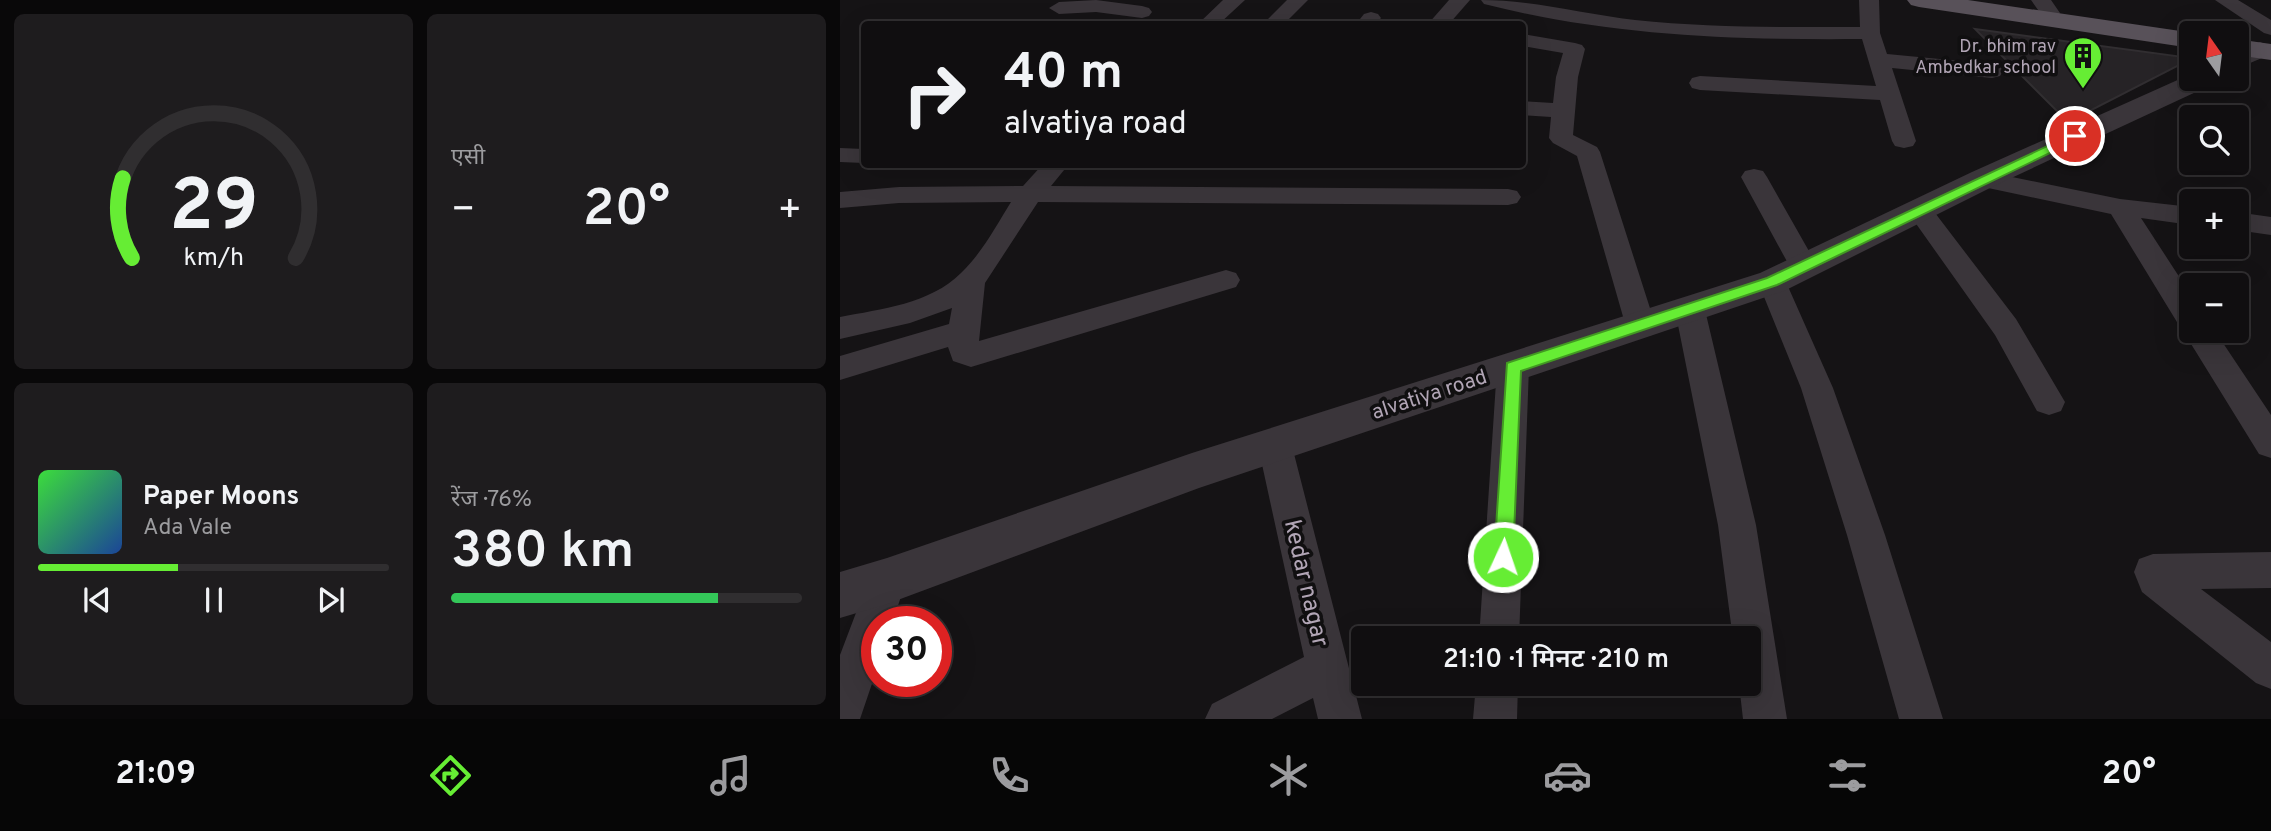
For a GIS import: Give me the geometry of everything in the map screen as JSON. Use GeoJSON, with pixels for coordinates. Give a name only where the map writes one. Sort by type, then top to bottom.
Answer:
{"type":"FeatureCollection","features":[{"type":"Feature","properties":{"kind":"main road"},"geometry":{"type":"LineString","coordinates":[[1919,0],[2179,38]]}},
{"type":"Feature","properties":{"kind":"main road"},"geometry":{"type":"LineString","coordinates":[[1953,0],[2045,6],[2179,29]]}},
{"type":"Feature","properties":{"kind":"street"},"geometry":{"type":"LineString","coordinates":[[1211,21],[1235,0]]}},
{"type":"Feature","properties":{"kind":"street"},"geometry":{"type":"LineString","coordinates":[[1276,21],[1298,0]]}},
{"type":"Feature","properties":{"kind":"street"},"geometry":{"type":"LineString","coordinates":[[1441,21],[1460,0]]}},
{"type":"Feature","properties":{"kind":"street"},"geometry":{"type":"LineString","coordinates":[[1490,0],[1595,21],[1692,31],[1870,33]]}},
{"type":"Feature","properties":{"kind":"street"},"geometry":{"type":"LineString","coordinates":[[1869,0],[1870,33],[1904,141]]}},
{"type":"Feature","properties":{"kind":"street"},"geometry":{"type":"LineString","coordinates":[[2225,0],[2260,47]]}},
{"type":"Feature","properties":{"kind":"street"},"geometry":{"type":"LineString","coordinates":[[1044,21],[1063,4],[1142,12]]}},
{"type":"Feature","properties":{"kind":"street"},"geometry":{"type":"LineString","coordinates":[[1526,25],[1533,9]]}},
{"type":"Feature","properties":{"kind":"street"},"geometry":{"type":"LineString","coordinates":[[1526,41],[1575,48],[1567,77],[1561,138],[1588,152],[1641,327]]}},
{"type":"Feature","properties":{"kind":"street"},"geometry":{"type":"LineString","coordinates":[[1878,60],[1992,71]]}},
{"type":"Feature","properties":{"kind":"street"},"geometry":{"type":"LineString","coordinates":[[1700,83],[1890,94]]}},
{"type":"Feature","properties":{"kind":"street","name":"alvatiya road"},"geometry":{"type":"LineString","coordinates":[[840,595],[887,581],[1192,472],[1641,327],[1788,275],[1983,179],[2179,89]]}},
{"type":"Feature","properties":{"kind":"street"},"geometry":{"type":"LineString","coordinates":[[1526,108],[1563,111]]}},
{"type":"Feature","properties":{"kind":"street"},"geometry":{"type":"LineString","coordinates":[[840,155],[861,156]]}},
{"type":"Feature","properties":{"kind":"street"},"geometry":{"type":"LineString","coordinates":[[1053,168],[1030,194],[971,282],[963,331],[964,353],[971,355],[1226,280]]}},
{"type":"Feature","properties":{"kind":"street"},"geometry":{"type":"LineString","coordinates":[[1754,177],[1788,275],[1817,388],[1866,536],[1921,719]]}},
{"type":"Feature","properties":{"kind":"street"},"geometry":{"type":"LineString","coordinates":[[1983,179],[2120,207],[2179,214]]}},
{"type":"Feature","properties":{"kind":"street"},"geometry":{"type":"LineString","coordinates":[[840,200],[899,195],[1030,194],[1508,197]]}},
{"type":"Feature","properties":{"kind":"street"},"geometry":{"type":"LineString","coordinates":[[2120,207],[2179,300]]}},
{"type":"Feature","properties":{"kind":"street"},"geometry":{"type":"LineString","coordinates":[[1920,211],[2006,325],[2032,367],[2049,402]]}},
{"type":"Feature","properties":{"kind":"street"},"geometry":{"type":"LineString","coordinates":[[2249,223],[2271,226]]}},
{"type":"Feature","properties":{"kind":"street"},"geometry":{"type":"LineString","coordinates":[[840,328],[909,313],[971,282]]}},
{"type":"Feature","properties":{"kind":"street"},"geometry":{"type":"LineString","coordinates":[[1690,310],[1737,525],[1765,719]]}},
{"type":"Feature","properties":{"kind":"street"},"geometry":{"type":"LineString","coordinates":[[840,368],[963,331]]}},
{"type":"Feature","properties":{"kind":"street"},"geometry":{"type":"LineString","coordinates":[[2207,343],[2271,444]]}},
{"type":"Feature","properties":{"kind":"street"},"geometry":{"type":"LineString","coordinates":[[1500,626],[1513,367]]}},
{"type":"Feature","properties":{"kind":"street","name":"kedar nagar"},"geometry":{"type":"LineString","coordinates":[[1275,446],[1340,719]]}},
{"type":"Feature","properties":{"kind":"street"},"geometry":{"type":"LineString","coordinates":[[2271,570],[2153,572],[2156,579],[2271,668]]}},
{"type":"Feature","properties":{"kind":"street"},"geometry":{"type":"LineString","coordinates":[[840,714],[887,581]]}},
{"type":"Feature","properties":{"kind":"street"},"geometry":{"type":"LineString","coordinates":[[1227,719],[1327,668]]}},
{"type":"Feature","properties":{"kind":"street"},"geometry":{"type":"LineString","coordinates":[[1495,719],[1496,696]]}},
{"type":"Feature","properties":{"kind":"building","name":"Dr. bhim rav Ambedkar school"},"geometry":{"type":"Polygon","coordinates":[[[1975,29],[2179,56],[2179,65],[2068,122],[1975,29]]]}},
{"type":"Feature","properties":{"kind":"place","name":"Dr. bhim rav Ambedkar school"},"geometry":{"type":"Point","coordinates":[2083,90]}},
{"type":"Feature","properties":{"kind":"route"},"geometry":{"type":"LineString","coordinates":[[1503,557],[1513,367],[1772,282],[2075,136]]}}]}
